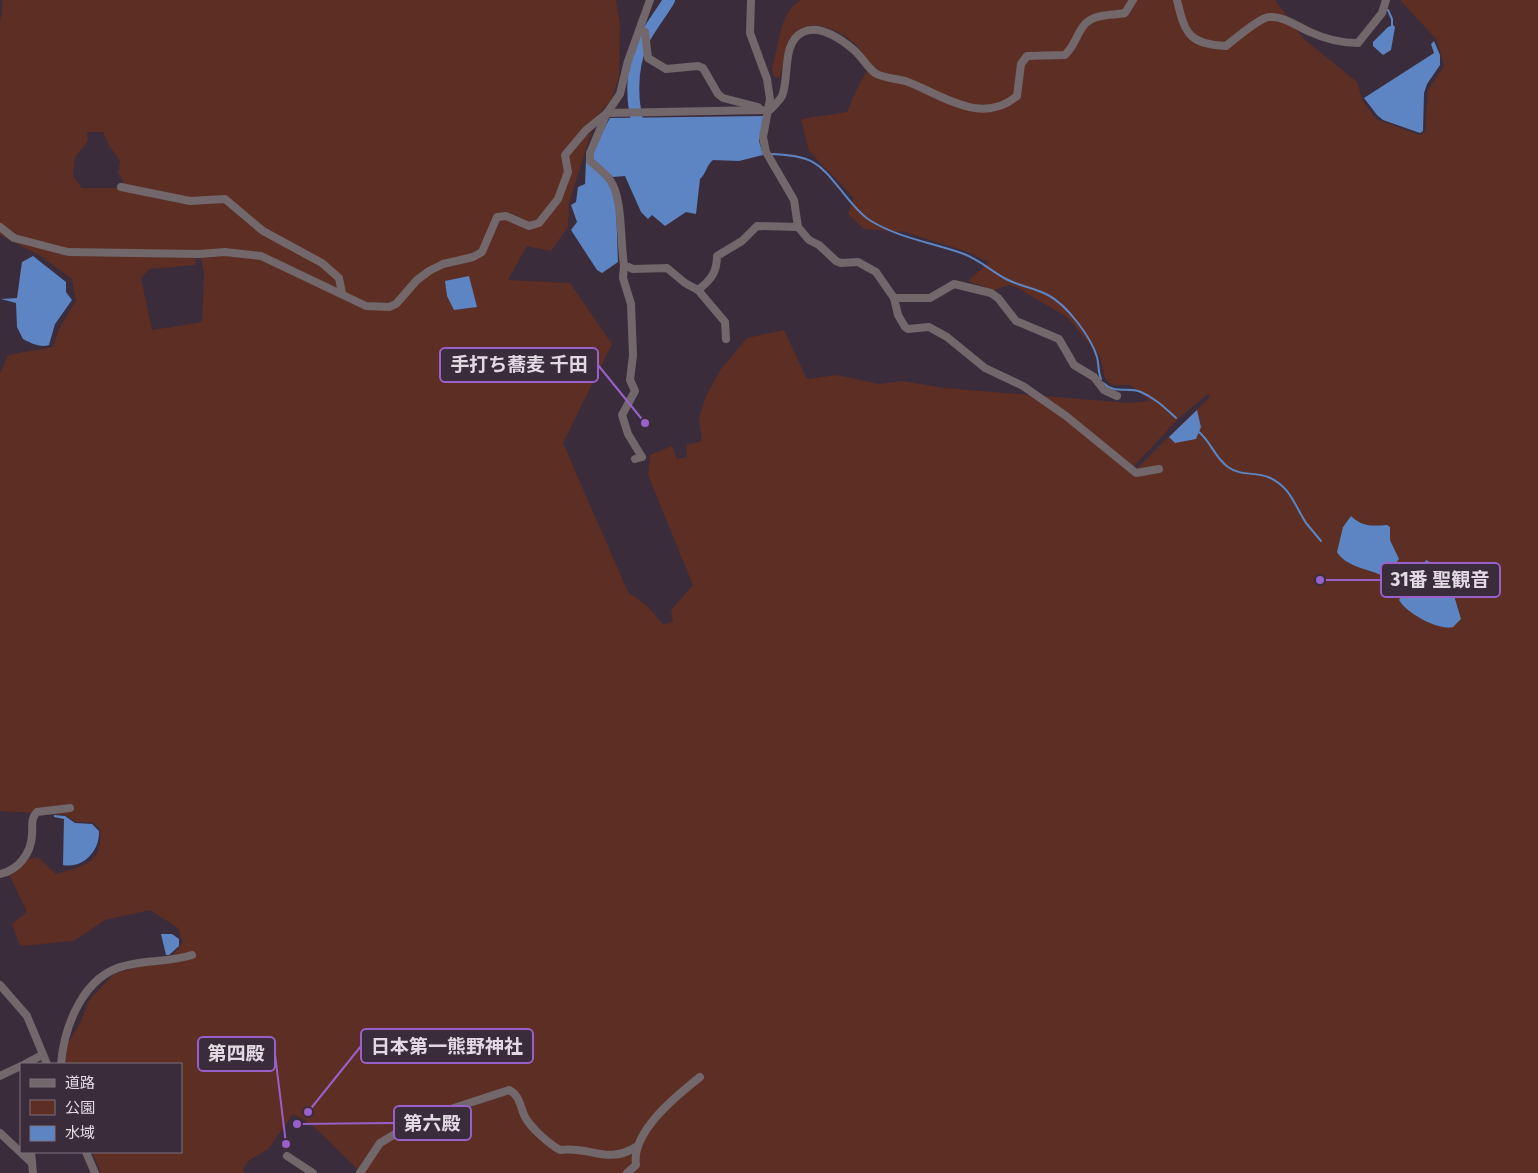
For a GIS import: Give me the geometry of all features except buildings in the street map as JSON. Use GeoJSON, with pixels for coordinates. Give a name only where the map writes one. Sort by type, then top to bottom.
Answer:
{"type":"FeatureCollection","features":[{"type":"Feature","properties":{"kind":"street"},"geometry":{"type":"LineString","coordinates":[[636,459],[642,457],[628,434],[622,415],[635,391],[630,380],[633,355],[631,304],[623,278],[624,265],[620,241],[620,204],[611,181],[590,160],[590,152],[607,113],[620,94],[628,61],[650,0]]}},
{"type":"Feature","properties":{"kind":"street"},"geometry":{"type":"LineString","coordinates":[[752,0],[750,33],[767,78],[770,110],[763,137],[767,154],[794,200],[798,227],[809,240],[819,245],[836,261],[841,263],[858,262],[870,268],[880,278],[894,298],[898,315],[908,329],[929,327],[947,337],[985,368],[1023,386],[1066,416],[1136,473],[1158,468]]}},
{"type":"Feature","properties":{"kind":"street"},"geometry":{"type":"LineString","coordinates":[[770,110],[782,95],[789,53],[795,40],[802,33],[814,30],[825,32],[854,50],[875,73],[884,77],[901,80],[959,105],[974,108],[997,108],[1017,96],[1021,64],[1027,56],[1065,55],[1074,46],[1082,27],[1090,19],[1100,15],[1125,13],[1133,0]]}},
{"type":"Feature","properties":{"kind":"street"},"geometry":{"type":"LineString","coordinates":[[1176,0],[1182,24],[1195,41],[1209,45],[1226,46],[1252,25],[1270,17],[1288,21],[1311,33],[1345,43],[1358,43],[1382,13],[1385,1]]}},
{"type":"Feature","properties":{"kind":"street"},"geometry":{"type":"LineString","coordinates":[[640,29],[645,32],[648,58],[666,69],[698,66],[703,68],[714,89],[723,98],[770,110]]}},
{"type":"Feature","properties":{"kind":"street"},"geometry":{"type":"LineString","coordinates":[[0,227],[14,238],[68,252],[199,254],[225,252],[261,256],[366,306],[389,307],[396,304],[417,280],[429,271],[443,264],[473,257],[482,252],[497,217],[506,216],[529,226],[539,223],[558,199],[568,172],[565,155],[586,130],[607,113],[770,110]]}},
{"type":"Feature","properties":{"kind":"street"},"geometry":{"type":"LineString","coordinates":[[121,187],[190,201],[225,199],[263,230],[322,263],[339,278],[342,293]]}},
{"type":"Feature","properties":{"kind":"street"},"geometry":{"type":"LineString","coordinates":[[698,290],[707,284],[717,270],[718,256],[742,241],[756,226],[798,227]]}},
{"type":"Feature","properties":{"kind":"street"},"geometry":{"type":"LineString","coordinates":[[624,265],[633,269],[667,268],[685,283],[698,290],[725,322],[726,339]]}},
{"type":"Feature","properties":{"kind":"street"},"geometry":{"type":"LineString","coordinates":[[894,298],[930,298],[954,284],[991,293],[998,298],[1016,321],[1060,339],[1074,364],[1094,377],[1104,390],[1117,396]]}},
{"type":"Feature","properties":{"kind":"street"},"geometry":{"type":"LineString","coordinates":[[0,874],[11,870],[28,854],[33,819],[36,812],[70,808]]}},
{"type":"Feature","properties":{"kind":"street"},"geometry":{"type":"LineString","coordinates":[[62,1063],[65,1036],[78,1005],[93,985],[110,972],[123,966],[177,960],[192,955]]}},
{"type":"Feature","properties":{"kind":"street"},"geometry":{"type":"LineString","coordinates":[[0,985],[27,1016],[46,1063]]}},
{"type":"Feature","properties":{"kind":"street"},"geometry":{"type":"LineString","coordinates":[[27,1063],[42,1055]]}},
{"type":"Feature","properties":{"kind":"street"},"geometry":{"type":"LineString","coordinates":[[0,1076],[20,1066]]}},
{"type":"Feature","properties":{"kind":"street"},"geometry":{"type":"LineString","coordinates":[[628,1173],[636,1165],[634,1158],[636,1147],[672,1100],[700,1077]]}},
{"type":"Feature","properties":{"kind":"street"},"geometry":{"type":"LineString","coordinates":[[360,1173],[380,1143],[423,1118],[509,1090],[518,1097],[526,1118],[560,1150],[572,1148],[615,1156],[636,1147]]}},
{"type":"Feature","properties":{"kind":"street"},"geometry":{"type":"LineString","coordinates":[[0,1132],[20,1151]]}},
{"type":"Feature","properties":{"kind":"street"},"geometry":{"type":"LineString","coordinates":[[22,1153],[32,1163]]}},
{"type":"Feature","properties":{"kind":"street"},"geometry":{"type":"LineString","coordinates":[[32,1153],[33,1173]]}},
{"type":"Feature","properties":{"kind":"street"},"geometry":{"type":"LineString","coordinates":[[86,1153],[95,1173]]}},
{"type":"Feature","properties":{"kind":"street"},"geometry":{"type":"LineString","coordinates":[[287,1156],[313,1173]]}},
{"type":"Feature","properties":{"kind":"green space"},"geometry":{"type":"Polygon","coordinates":[[[3,0],[616,0],[620,24],[619,76],[612,99],[596,117],[569,203],[568,227],[551,251],[527,246],[508,280],[570,283],[612,344],[563,443],[628,592],[646,605],[664,625],[673,621],[671,610],[693,585],[648,475],[650,455],[672,446],[677,459],[687,457],[686,445],[702,441],[699,419],[705,398],[721,369],[747,338],[784,330],[807,379],[837,375],[879,384],[903,381],[944,388],[1129,403],[1150,401],[1130,385],[1112,385],[1105,378],[1100,357],[1068,318],[1018,288],[1009,285],[994,290],[968,281],[989,262],[965,251],[905,232],[864,229],[848,214],[854,198],[809,151],[801,119],[847,112],[867,70],[867,61],[862,51],[842,34],[818,26],[807,26],[798,31],[791,41],[780,77],[776,78],[772,67],[782,25],[788,12],[800,0],[1275,0],[1304,39],[1357,82],[1363,101],[1376,119],[1420,135],[1425,132],[1428,90],[1444,66],[1437,40],[1400,0],[1538,0],[1538,1173],[361,1173],[311,1124],[293,1114],[268,1149],[248,1161],[243,1170],[245,1173],[101,1173],[92,1153],[182,1153],[182,1063],[65,1063],[66,1047],[81,1021],[89,1000],[114,974],[171,957],[183,942],[178,928],[150,910],[105,920],[74,941],[20,946],[12,924],[27,912],[9,874],[28,859],[38,857],[56,874],[75,869],[90,862],[99,850],[100,829],[93,822],[77,822],[65,815],[0,811],[0,374],[8,355],[53,347],[59,329],[76,301],[72,279],[39,255],[0,235],[0,23],[3,0]],[[87,132],[88,141],[75,157],[73,176],[82,188],[116,188],[124,182],[118,173],[120,161],[108,144],[103,132],[87,132]],[[196,257],[195,265],[149,269],[141,278],[152,330],[202,322],[204,275],[201,258],[196,257]],[[1208,394],[1180,417],[1133,467],[1136,469],[1210,397],[1208,394]],[[1351,516],[1343,527],[1347,562],[1381,575],[1397,555],[1390,540],[1387,525],[1368,525],[1359,522],[1351,516]],[[1424,562],[1399,600],[1426,621],[1460,615],[1453,592],[1453,577],[1445,566],[1424,562]]]}},
{"type":"Feature","properties":{"kind":"water"},"geometry":{"type":"Polygon","coordinates":[[[1393,25],[1395,27],[1391,50],[1383,55],[1373,46],[1373,42],[1388,27],[1393,25]]]}},
{"type":"Feature","properties":{"kind":"water"},"geometry":{"type":"Polygon","coordinates":[[[1434,41],[1440,55],[1440,65],[1427,84],[1424,93],[1423,131],[1420,133],[1383,120],[1364,98],[1434,53],[1431,44],[1434,41]]]}},
{"type":"Feature","properties":{"kind":"water"},"geometry":{"type":"Polygon","coordinates":[[[764,116],[759,141],[763,155],[739,161],[713,160],[700,179],[696,214],[686,212],[665,226],[652,215],[648,219],[641,212],[625,176],[613,177],[592,158],[594,148],[610,118],[764,116]]]}},
{"type":"Feature","properties":{"kind":"water"},"geometry":{"type":"Polygon","coordinates":[[[586,160],[610,184],[616,205],[618,262],[602,273],[597,270],[571,230],[577,222],[571,205],[576,202],[578,187],[585,184],[586,160]]]}},
{"type":"Feature","properties":{"kind":"water"},"geometry":{"type":"Polygon","coordinates":[[[33,256],[66,282],[66,292],[72,300],[55,324],[49,345],[46,346],[36,345],[23,339],[17,327],[16,303],[1,299],[17,298],[22,262],[33,256]]]}},
{"type":"Feature","properties":{"kind":"water"},"geometry":{"type":"Polygon","coordinates":[[[469,276],[477,307],[454,310],[447,296],[445,281],[469,276]]]}},
{"type":"Feature","properties":{"kind":"water"},"geometry":{"type":"Polygon","coordinates":[[[1197,410],[1201,427],[1196,439],[1175,443],[1169,437],[1197,410]]]}},
{"type":"Feature","properties":{"kind":"water"},"geometry":{"type":"Polygon","coordinates":[[[1351,516],[1363,524],[1387,525],[1390,527],[1390,540],[1399,559],[1387,575],[1381,575],[1351,564],[1345,561],[1337,552],[1343,527],[1351,516]]]}},
{"type":"Feature","properties":{"kind":"water"},"geometry":{"type":"Polygon","coordinates":[[[1426,560],[1437,566],[1445,566],[1453,577],[1453,592],[1461,619],[1453,627],[1447,628],[1423,620],[1408,610],[1399,600],[1426,560]]]}},
{"type":"Feature","properties":{"kind":"water"},"geometry":{"type":"Polygon","coordinates":[[[54,815],[65,816],[75,823],[92,824],[99,831],[97,845],[89,857],[77,864],[63,865],[64,819],[54,817],[54,815]]]}},
{"type":"Feature","properties":{"kind":"water"},"geometry":{"type":"Polygon","coordinates":[[[161,934],[172,934],[179,939],[179,946],[169,955],[166,955],[161,934]]]}},
{"type":"Feature","properties":{"kind":"waterway"},"geometry":{"type":"LineString","coordinates":[[641,134],[635,112],[633,88],[635,65],[645,37],[669,0]]}},
{"type":"Feature","properties":{"kind":"waterway"},"geometry":{"type":"LineString","coordinates":[[1388,10],[1392,19],[1392,27]]}},
{"type":"Feature","properties":{"kind":"waterway"},"geometry":{"type":"LineString","coordinates":[[769,154],[798,157],[816,164],[824,170],[862,214],[882,227],[964,254],[1006,279],[1048,295],[1063,306],[1084,331],[1097,357],[1101,379]]}},
{"type":"Feature","properties":{"kind":"waterway"},"geometry":{"type":"LineString","coordinates":[[1103,383],[1112,389],[1136,390],[1146,394],[1176,418]]}},
{"type":"Feature","properties":{"kind":"waterway"},"geometry":{"type":"LineString","coordinates":[[1199,432],[1228,467],[1237,472],[1268,477],[1282,485],[1291,496],[1306,523],[1321,541]]}},
{"type":"Feature","properties":{"kind":"place","name":"手打ち蕎麦 千田"},"geometry":{"type":"Point","coordinates":[645,423]}},
{"type":"Feature","properties":{"kind":"place","name":"31番 聖観音"},"geometry":{"type":"Point","coordinates":[1320,580]}},
{"type":"Feature","properties":{"kind":"place","name":"日本第一熊野神社"},"geometry":{"type":"Point","coordinates":[308,1112]}},
{"type":"Feature","properties":{"kind":"place","name":"第六殿"},"geometry":{"type":"Point","coordinates":[297,1124]}},
{"type":"Feature","properties":{"kind":"place","name":"第四殿"},"geometry":{"type":"Point","coordinates":[286,1144]}}]}
